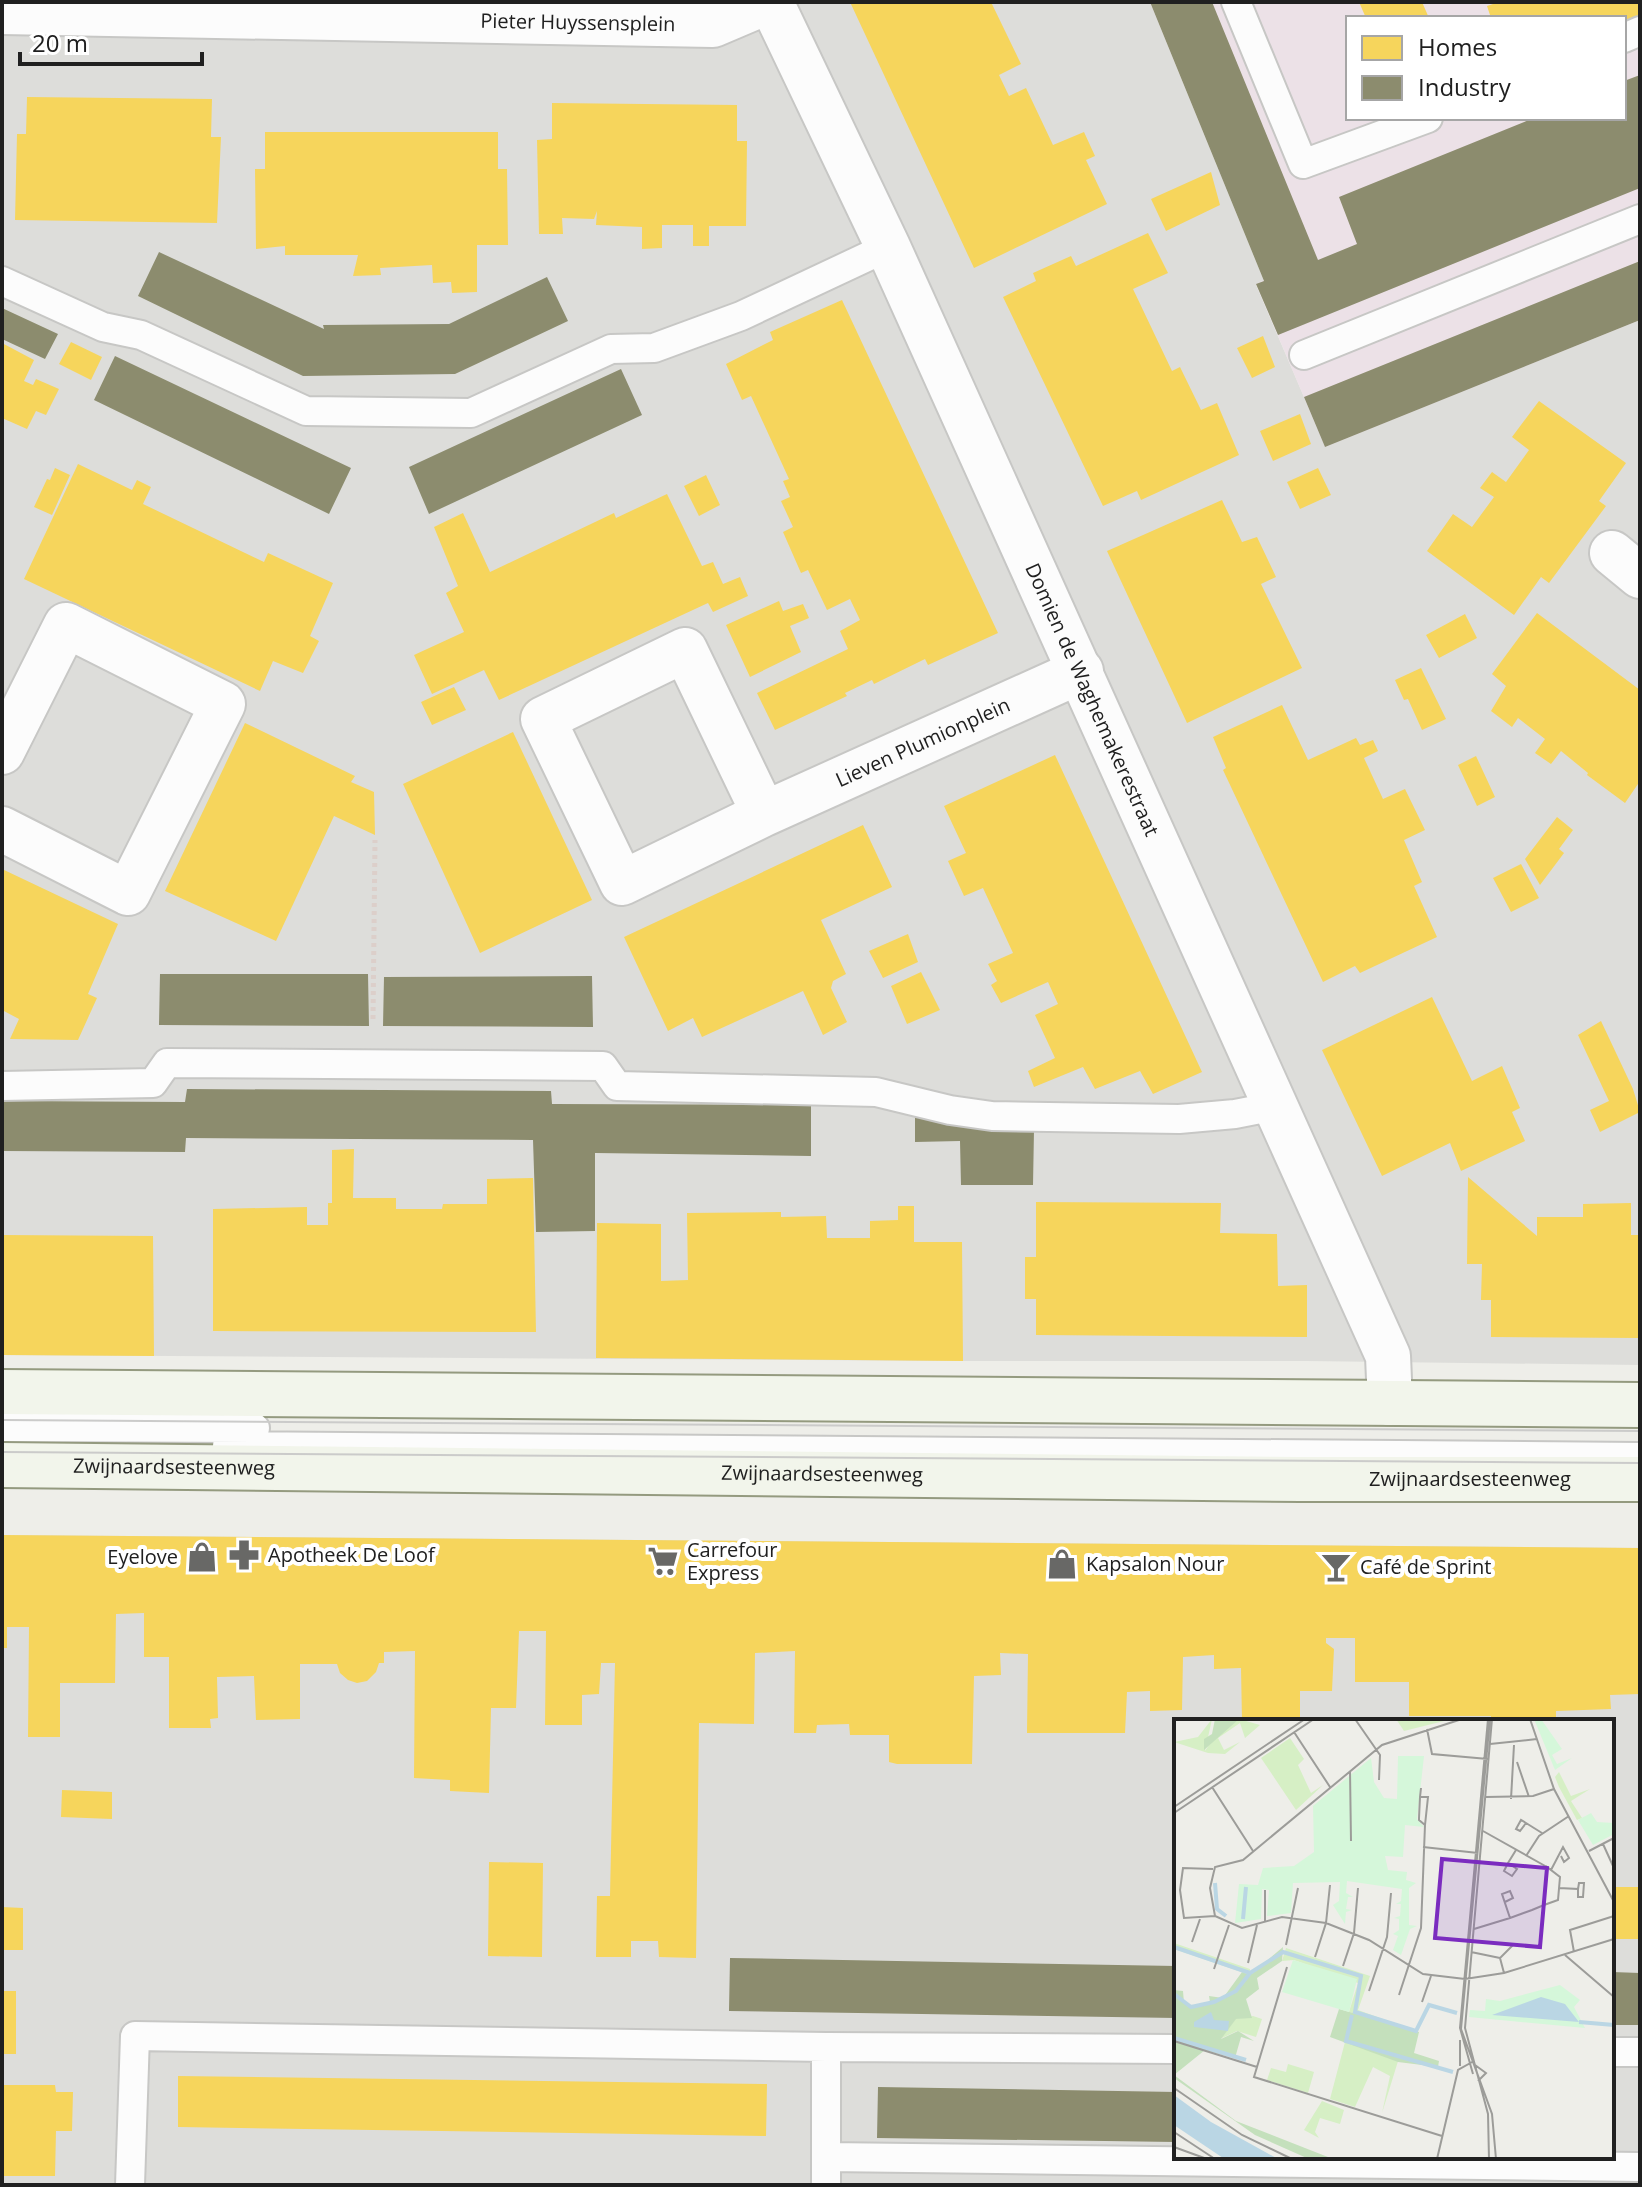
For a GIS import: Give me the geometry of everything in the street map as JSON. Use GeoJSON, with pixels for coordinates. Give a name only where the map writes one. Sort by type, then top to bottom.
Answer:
{"type":"FeatureCollection","features":[{"type":"Feature","properties":{"kind":"street","name":"Pieter Huyssensplein"},"geometry":{"type":"LineString","coordinates":[[2,12],[713,25],[769,2]]}},
{"type":"Feature","properties":{"kind":"street","name":"Domien de Waghemakerestraat"},"geometry":{"type":"LineString","coordinates":[[769,2],[888,247],[1388,1356],[1390,1403]]}},
{"type":"Feature","properties":{"kind":"street"},"geometry":{"type":"LineString","coordinates":[[2,752],[66,625],[223,704],[128,893],[2,829]]}},
{"type":"Feature","properties":{"kind":"street","name":"Lieven Plumionplein"},"geometry":{"type":"LineString","coordinates":[[764,814],[685,650],[543,719],[622,883],[764,814],[1081,671]]}},
{"type":"Feature","properties":{"kind":"street"},"geometry":{"type":"LineString","coordinates":[[2,1392],[1640,1405]]}},
{"type":"Feature","properties":{"kind":"street","name":"Zwijnaardsesteenweg"},"geometry":{"type":"LineString","coordinates":[[2,1465],[1285,1479],[1640,1479]]}},
{"type":"Feature","properties":{"kind":"lane"},"geometry":{"type":"LineString","coordinates":[[1236,2],[1303,164],[1423,120]]}},
{"type":"Feature","properties":{"kind":"lane"},"geometry":{"type":"LineString","coordinates":[[1304,355],[1640,219]]}},
{"type":"Feature","properties":{"kind":"lane"},"geometry":{"type":"LineString","coordinates":[[2,281],[103,327],[141,335],[306,411],[471,413],[611,349],[654,348],[727,321],[888,247]]}},
{"type":"Feature","properties":{"kind":"lane"},"geometry":{"type":"LineString","coordinates":[[2,1086],[153,1083],[167,1063],[603,1066],[617,1086],[846,1090],[899,1095],[950,1110],[992,1116],[1179,1119],[1235,1114],[1276,1106]]}},
{"type":"Feature","properties":{"kind":"lane"},"geometry":{"type":"LineString","coordinates":[[2,1427],[1640,1439]]}},
{"type":"Feature","properties":{"kind":"lane"},"geometry":{"type":"LineString","coordinates":[[2,1444],[1640,1457]]}},
{"type":"Feature","properties":{"kind":"lane"},"geometry":{"type":"LineString","coordinates":[[130,2185],[135,2036],[1174,2049]]}},
{"type":"Feature","properties":{"kind":"lane"},"geometry":{"type":"LineString","coordinates":[[826,2047],[826,2171],[1640,2167]]}},
{"type":"Feature","properties":{"kind":"lane"},"geometry":{"type":"LineString","coordinates":[[1614,2052],[1640,2052]]}},
{"type":"Feature","properties":{"kind":"path"},"geometry":{"type":"LineString","coordinates":[[373,1064],[375,840]]}},
{"type":"Feature","properties":{"kind":"shaded area"},"geometry":{"type":"Polygon","coordinates":[[[2,2],[1150,2],[1264,281],[1256,285],[1325,446],[1640,320],[1640,1365],[2,1355],[2,2]]]}},
{"type":"Feature","properties":{"kind":"shaded area"},"geometry":{"type":"Polygon","coordinates":[[[1150,2],[1640,2],[1640,320],[1325,447],[1256,284],[1264,280],[1150,2]]]}},
{"type":"Feature","properties":{"kind":"shaded area"},"geometry":{"type":"Polygon","coordinates":[[[2,1535],[1640,1548],[1640,2185],[2,2185],[2,1535]]]}},
{"type":"Feature","properties":{"kind":"building: Homes"},"geometry":{"type":"Polygon","coordinates":[[[850,2],[991,2],[1021,64],[999,75],[1009,96],[1026,88],[1053,145],[1084,132],[1095,156],[1086,160],[1107,204],[974,268],[850,2]]]}},
{"type":"Feature","properties":{"kind":"building: Homes"},"geometry":{"type":"Polygon","coordinates":[[[1359,2],[1422,2],[1428,16],[1365,16],[1359,2]]]}},
{"type":"Feature","properties":{"kind":"building: Homes"},"geometry":{"type":"Polygon","coordinates":[[[1499,2],[1640,2],[1640,16],[1626,20],[1626,16],[1490,16],[1487,6],[1499,2]]]}},
{"type":"Feature","properties":{"kind":"building: Homes"},"geometry":{"type":"Polygon","coordinates":[[[27,97],[212,99],[211,137],[221,137],[217,223],[15,220],[17,134],[26,134],[27,97]]]}},
{"type":"Feature","properties":{"kind":"building: Homes"},"geometry":{"type":"Polygon","coordinates":[[[552,103],[737,105],[737,141],[747,141],[746,226],[709,226],[709,246],[693,246],[693,225],[662,225],[662,248],[642,249],[642,227],[596,225],[597,211],[594,219],[562,218],[563,234],[539,234],[537,140],[552,139],[552,103]]]}},
{"type":"Feature","properties":{"kind":"building: Homes"},"geometry":{"type":"Polygon","coordinates":[[[265,132],[498,132],[498,169],[507,169],[508,245],[477,245],[477,292],[452,293],[451,282],[433,283],[432,265],[380,268],[381,275],[353,276],[358,255],[285,255],[285,246],[256,249],[255,169],[265,169],[265,132]]]}},
{"type":"Feature","properties":{"kind":"building: Homes"},"geometry":{"type":"Polygon","coordinates":[[[1211,172],[1220,205],[1166,231],[1151,199],[1211,172]]]}},
{"type":"Feature","properties":{"kind":"building: Homes"},"geometry":{"type":"Polygon","coordinates":[[[1148,233],[1168,273],[1133,289],[1172,371],[1180,367],[1201,410],[1217,403],[1239,455],[1141,500],[1137,491],[1103,506],[1003,297],[1036,281],[1033,273],[1071,256],[1076,266],[1148,233]]]}},
{"type":"Feature","properties":{"kind":"building: Homes"},"geometry":{"type":"Polygon","coordinates":[[[842,300],[998,633],[928,665],[925,659],[874,684],[872,680],[845,693],[847,696],[775,730],[757,693],[848,649],[840,631],[860,620],[850,599],[827,610],[808,570],[801,573],[783,532],[793,527],[781,501],[790,497],[783,481],[789,479],[751,396],[742,400],[726,364],[773,340],[770,332],[842,300]]]}},
{"type":"Feature","properties":{"kind":"building: Homes"},"geometry":{"type":"Polygon","coordinates":[[[1263,336],[1275,367],[1252,378],[1237,348],[1263,336]]]}},
{"type":"Feature","properties":{"kind":"building: Homes"},"geometry":{"type":"Polygon","coordinates":[[[71,342],[102,357],[91,380],[59,364],[71,342]]]}},
{"type":"Feature","properties":{"kind":"building: Homes"},"geometry":{"type":"Polygon","coordinates":[[[2,343],[34,360],[24,381],[33,385],[36,379],[59,389],[46,415],[36,411],[27,429],[2,418],[2,343]]]}},
{"type":"Feature","properties":{"kind":"building: Homes"},"geometry":{"type":"Polygon","coordinates":[[[1539,401],[1626,463],[1599,501],[1606,506],[1549,583],[1541,577],[1514,615],[1427,551],[1453,514],[1472,527],[1494,497],[1480,488],[1492,472],[1506,482],[1529,450],[1512,437],[1539,401]]]}},
{"type":"Feature","properties":{"kind":"building: Homes"},"geometry":{"type":"Polygon","coordinates":[[[1300,414],[1311,444],[1273,461],[1260,431],[1300,414]]]}},
{"type":"Feature","properties":{"kind":"building: Homes"},"geometry":{"type":"Polygon","coordinates":[[[78,464],[132,490],[137,480],[151,487],[143,504],[264,562],[268,553],[333,583],[310,636],[319,641],[303,673],[273,661],[260,691],[24,579],[78,464]]]}},
{"type":"Feature","properties":{"kind":"building: Homes"},"geometry":{"type":"Polygon","coordinates":[[[55,468],[70,475],[52,515],[34,507],[55,468]]]}},
{"type":"Feature","properties":{"kind":"building: Homes"},"geometry":{"type":"Polygon","coordinates":[[[1318,468],[1331,495],[1300,509],[1287,482],[1318,468]]]}},
{"type":"Feature","properties":{"kind":"building: Homes"},"geometry":{"type":"Polygon","coordinates":[[[706,475],[720,505],[699,516],[684,486],[706,475]]]}},
{"type":"Feature","properties":{"kind":"building: Homes"},"geometry":{"type":"Polygon","coordinates":[[[667,494],[702,566],[713,562],[723,584],[740,577],[748,596],[713,612],[708,603],[499,700],[484,670],[432,694],[414,655],[464,632],[446,593],[458,586],[434,527],[463,513],[490,572],[614,513],[616,518],[667,494]]]}},
{"type":"Feature","properties":{"kind":"building: Homes"},"geometry":{"type":"Polygon","coordinates":[[[1222,500],[1242,542],[1257,537],[1276,577],[1261,584],[1302,668],[1187,723],[1107,551],[1222,500]]]}},
{"type":"Feature","properties":{"kind":"building: Homes"},"geometry":{"type":"Polygon","coordinates":[[[779,601],[783,611],[803,604],[809,618],[790,626],[801,652],[750,677],[726,625],[779,601]]]}},
{"type":"Feature","properties":{"kind":"building: Homes"},"geometry":{"type":"Polygon","coordinates":[[[1537,613],[1640,690],[1640,781],[1625,803],[1561,751],[1551,764],[1535,753],[1545,739],[1518,718],[1512,727],[1491,711],[1506,686],[1492,674],[1537,613]]]}},
{"type":"Feature","properties":{"kind":"building: Homes"},"geometry":{"type":"Polygon","coordinates":[[[1465,614],[1477,638],[1439,658],[1426,635],[1465,614]]]}},
{"type":"Feature","properties":{"kind":"building: Homes"},"geometry":{"type":"Polygon","coordinates":[[[1421,668],[1446,719],[1422,730],[1408,699],[1404,700],[1395,680],[1421,668]]]}},
{"type":"Feature","properties":{"kind":"building: Homes"},"geometry":{"type":"Polygon","coordinates":[[[454,687],[466,710],[432,725],[421,702],[454,687]]]}},
{"type":"Feature","properties":{"kind":"building: Homes"},"geometry":{"type":"Polygon","coordinates":[[[1282,705],[1308,760],[1356,738],[1360,745],[1373,740],[1378,751],[1364,758],[1383,799],[1405,789],[1425,830],[1404,840],[1422,882],[1414,886],[1437,937],[1360,973],[1355,966],[1323,982],[1223,770],[1226,768],[1213,737],[1282,705]]]}},
{"type":"Feature","properties":{"kind":"building: Homes"},"geometry":{"type":"Polygon","coordinates":[[[245,723],[355,776],[351,782],[374,792],[375,835],[334,816],[276,941],[165,891],[245,723]]]}},
{"type":"Feature","properties":{"kind":"building: Homes"},"geometry":{"type":"Polygon","coordinates":[[[513,732],[592,900],[480,953],[403,784],[513,732]]]}},
{"type":"Feature","properties":{"kind":"building: Homes"},"geometry":{"type":"Polygon","coordinates":[[[1055,755],[1202,1072],[1153,1094],[1140,1071],[1095,1089],[1083,1067],[1034,1087],[1028,1071],[1055,1058],[1035,1015],[1058,1004],[1048,982],[1001,1003],[991,985],[997,981],[988,964],[1013,953],[983,888],[964,896],[948,861],[966,853],[944,806],[1055,755]]]}},
{"type":"Feature","properties":{"kind":"building: Homes"},"geometry":{"type":"Polygon","coordinates":[[[1476,756],[1495,797],[1477,806],[1458,765],[1476,756]]]}},
{"type":"Feature","properties":{"kind":"building: Homes"},"geometry":{"type":"Polygon","coordinates":[[[1557,817],[1573,830],[1559,849],[1564,853],[1540,885],[1525,859],[1557,817]]]}},
{"type":"Feature","properties":{"kind":"building: Homes"},"geometry":{"type":"Polygon","coordinates":[[[863,825],[892,887],[821,920],[846,974],[833,981],[831,988],[847,1022],[823,1035],[803,991],[702,1037],[693,1018],[668,1031],[624,937],[863,825]]]}},
{"type":"Feature","properties":{"kind":"building: Homes"},"geometry":{"type":"Polygon","coordinates":[[[1521,864],[1539,898],[1511,912],[1493,878],[1521,864]]]}},
{"type":"Feature","properties":{"kind":"building: Homes"},"geometry":{"type":"Polygon","coordinates":[[[2,869],[118,924],[88,994],[97,998],[78,1040],[10,1039],[19,1019],[2,1010],[2,869]]]}},
{"type":"Feature","properties":{"kind":"building: Homes"},"geometry":{"type":"Polygon","coordinates":[[[908,934],[918,962],[883,978],[869,951],[908,934]]]}},
{"type":"Feature","properties":{"kind":"building: Homes"},"geometry":{"type":"Polygon","coordinates":[[[921,972],[940,1010],[907,1024],[891,986],[921,972]]]}},
{"type":"Feature","properties":{"kind":"building: Homes"},"geometry":{"type":"Polygon","coordinates":[[[1432,997],[1472,1081],[1502,1066],[1520,1108],[1512,1112],[1525,1141],[1461,1171],[1450,1143],[1382,1176],[1322,1050],[1432,997]]]}},
{"type":"Feature","properties":{"kind":"building: Homes"},"geometry":{"type":"Polygon","coordinates":[[[1601,1021],[1633,1089],[1640,1112],[1600,1132],[1590,1110],[1609,1101],[1578,1035],[1601,1021]]]}},
{"type":"Feature","properties":{"kind":"building: Homes"},"geometry":{"type":"Polygon","coordinates":[[[354,1149],[353,1198],[396,1198],[396,1209],[442,1209],[443,1204],[487,1204],[487,1179],[533,1178],[536,1332],[213,1331],[213,1209],[307,1207],[307,1225],[328,1225],[328,1203],[332,1203],[332,1150],[354,1149]]]}},
{"type":"Feature","properties":{"kind":"building: Homes"},"geometry":{"type":"Polygon","coordinates":[[[1468,1177],[1537,1236],[1537,1217],[1583,1217],[1583,1204],[1631,1203],[1631,1235],[1640,1235],[1640,1338],[1491,1337],[1491,1300],[1481,1300],[1482,1264],[1467,1264],[1468,1177]]]}},
{"type":"Feature","properties":{"kind":"building: Homes"},"geometry":{"type":"Polygon","coordinates":[[[1036,1202],[1221,1203],[1220,1233],[1277,1234],[1278,1286],[1307,1285],[1307,1337],[1036,1335],[1036,1299],[1025,1299],[1025,1257],[1036,1257],[1036,1202]]]}},
{"type":"Feature","properties":{"kind":"building: Homes"},"geometry":{"type":"Polygon","coordinates":[[[898,1206],[914,1206],[914,1242],[962,1242],[963,1361],[596,1358],[597,1223],[661,1224],[661,1281],[688,1280],[687,1213],[781,1212],[781,1217],[826,1216],[827,1238],[870,1238],[870,1221],[898,1220],[898,1206]]]}},
{"type":"Feature","properties":{"kind":"building: Homes"},"geometry":{"type":"Polygon","coordinates":[[[2,1235],[153,1236],[154,1356],[2,1355],[2,1235]]]}},
{"type":"Feature","properties":{"kind":"building: Homes"},"geometry":{"type":"Polygon","coordinates":[[[2,1535],[1640,1548],[1640,1694],[1610,1695],[1611,1709],[1556,1711],[1556,1719],[1409,1716],[1409,1682],[1355,1682],[1355,1638],[1326,1638],[1326,1643],[1334,1649],[1332,1691],[1300,1691],[1300,1719],[1242,1719],[1241,1668],[1214,1669],[1214,1655],[1183,1657],[1182,1710],[1150,1711],[1150,1691],[1127,1692],[1125,1733],[1027,1733],[1028,1654],[1000,1653],[1001,1675],[974,1676],[972,1764],[897,1764],[889,1762],[889,1735],[850,1735],[849,1724],[817,1725],[816,1733],[794,1733],[795,1651],[755,1653],[754,1724],[699,1723],[696,1958],[659,1957],[658,1941],[631,1941],[631,1957],[596,1957],[597,1896],[610,1896],[615,1663],[601,1663],[599,1694],[582,1695],[582,1725],[545,1725],[546,1631],[519,1631],[516,1708],[491,1708],[489,1793],[450,1791],[450,1780],[414,1778],[415,1651],[384,1652],[384,1663],[379,1663],[376,1672],[367,1681],[357,1683],[340,1673],[337,1664],[300,1664],[300,1719],[256,1720],[254,1676],[217,1677],[218,1718],[210,1719],[211,1728],[169,1728],[169,1657],[144,1657],[144,1613],[116,1614],[115,1683],[60,1683],[60,1737],[28,1737],[29,1627],[7,1627],[7,1648],[2,1648],[2,1535]]]}},
{"type":"Feature","properties":{"kind":"building: Homes"},"geometry":{"type":"Polygon","coordinates":[[[62,1790],[112,1792],[112,1819],[61,1817],[62,1790]]]}},
{"type":"Feature","properties":{"kind":"building: Homes"},"geometry":{"type":"Polygon","coordinates":[[[489,1862],[543,1863],[542,1957],[488,1956],[489,1862]]]}},
{"type":"Feature","properties":{"kind":"building: Homes"},"geometry":{"type":"Polygon","coordinates":[[[1614,1887],[1640,1887],[1640,1939],[1614,1939],[1614,1887]]]}},
{"type":"Feature","properties":{"kind":"building: Homes"},"geometry":{"type":"Polygon","coordinates":[[[2,1907],[23,1908],[23,1950],[2,1950],[2,1907]]]}},
{"type":"Feature","properties":{"kind":"building: Homes"},"geometry":{"type":"Polygon","coordinates":[[[2,1991],[16,1991],[16,2054],[2,2054],[2,1991]]]}},
{"type":"Feature","properties":{"kind":"building: Homes"},"geometry":{"type":"Polygon","coordinates":[[[178,2076],[767,2084],[766,2136],[178,2127],[178,2076]]]}},
{"type":"Feature","properties":{"kind":"building: Homes"},"geometry":{"type":"Polygon","coordinates":[[[2,2085],[55,2085],[56,2092],[73,2092],[72,2131],[56,2131],[55,2176],[2,2176],[2,2085]]]}},
{"type":"Feature","properties":{"kind":"building: Industry"},"geometry":{"type":"Polygon","coordinates":[[[1150,2],[1212,2],[1318,260],[1357,244],[1339,197],[1529,120],[1626,120],[1626,80],[1640,75],[1640,188],[1278,335],[1256,284],[1264,281],[1150,2]]]}},
{"type":"Feature","properties":{"kind":"building: Industry"},"geometry":{"type":"Polygon","coordinates":[[[159,252],[324,329],[323,325],[449,324],[547,277],[568,321],[455,374],[303,376],[138,296],[159,252]]]}},
{"type":"Feature","properties":{"kind":"building: Industry"},"geometry":{"type":"Polygon","coordinates":[[[1640,261],[1640,320],[1325,447],[1304,397],[1640,261]]]}},
{"type":"Feature","properties":{"kind":"building: Industry"},"geometry":{"type":"Polygon","coordinates":[[[2,308],[58,334],[45,359],[2,339],[2,308]]]}},
{"type":"Feature","properties":{"kind":"building: Industry"},"geometry":{"type":"Polygon","coordinates":[[[115,356],[351,468],[329,514],[94,400],[115,356]]]}},
{"type":"Feature","properties":{"kind":"building: Industry"},"geometry":{"type":"Polygon","coordinates":[[[621,369],[642,415],[429,514],[409,467],[621,369]]]}},
{"type":"Feature","properties":{"kind":"building: Industry"},"geometry":{"type":"Polygon","coordinates":[[[160,974],[368,974],[369,1026],[159,1025],[160,974]]]}},
{"type":"Feature","properties":{"kind":"building: Industry"},"geometry":{"type":"Polygon","coordinates":[[[592,976],[593,1027],[383,1026],[384,977],[592,976]]]}},
{"type":"Feature","properties":{"kind":"building: Industry"},"geometry":{"type":"Polygon","coordinates":[[[187,1089],[551,1091],[552,1104],[811,1105],[811,1156],[595,1153],[595,1231],[536,1232],[533,1140],[186,1138],[185,1152],[2,1151],[2,1101],[185,1102],[187,1089]]]}},
{"type":"Feature","properties":{"kind":"building: Industry"},"geometry":{"type":"Polygon","coordinates":[[[915,1114],[988,1131],[1034,1130],[1033,1185],[961,1185],[960,1141],[915,1142],[915,1114]]]}},
{"type":"Feature","properties":{"kind":"building: Industry"},"geometry":{"type":"Polygon","coordinates":[[[730,1958],[1174,1966],[1174,2018],[729,2011],[730,1958]]]}},
{"type":"Feature","properties":{"kind":"building: Industry"},"geometry":{"type":"Polygon","coordinates":[[[1614,1972],[1640,1973],[1640,2025],[1614,2025],[1614,1972]]]}},
{"type":"Feature","properties":{"kind":"building: Industry"},"geometry":{"type":"Polygon","coordinates":[[[878,2087],[1174,2092],[1174,2142],[877,2138],[878,2087]]]}},
{"type":"Feature","properties":{"kind":"tram line"},"geometry":{"type":"LineString","coordinates":[[2,1420],[1640,1431]]}},
{"type":"Feature","properties":{"kind":"tram line"},"geometry":{"type":"LineString","coordinates":[[2,1452],[1640,1463]]}},
{"type":"Feature","properties":{"kind":"place","name":"Apotheek De Loof"},"geometry":{"type":"Point","coordinates":[244,1555]}},
{"type":"Feature","properties":{"kind":"place","name":"Eyelove"},"geometry":{"type":"Point","coordinates":[202,1557]}},
{"type":"Feature","properties":{"kind":"place","name":"Carrefour Express"},"geometry":{"type":"Point","coordinates":[663,1561]}},
{"type":"Feature","properties":{"kind":"place","name":"Kapsalon Nour"},"geometry":{"type":"Point","coordinates":[1062,1564]}},
{"type":"Feature","properties":{"kind":"place","name":"Café de Sprint"},"geometry":{"type":"Point","coordinates":[1336,1567]}}]}
